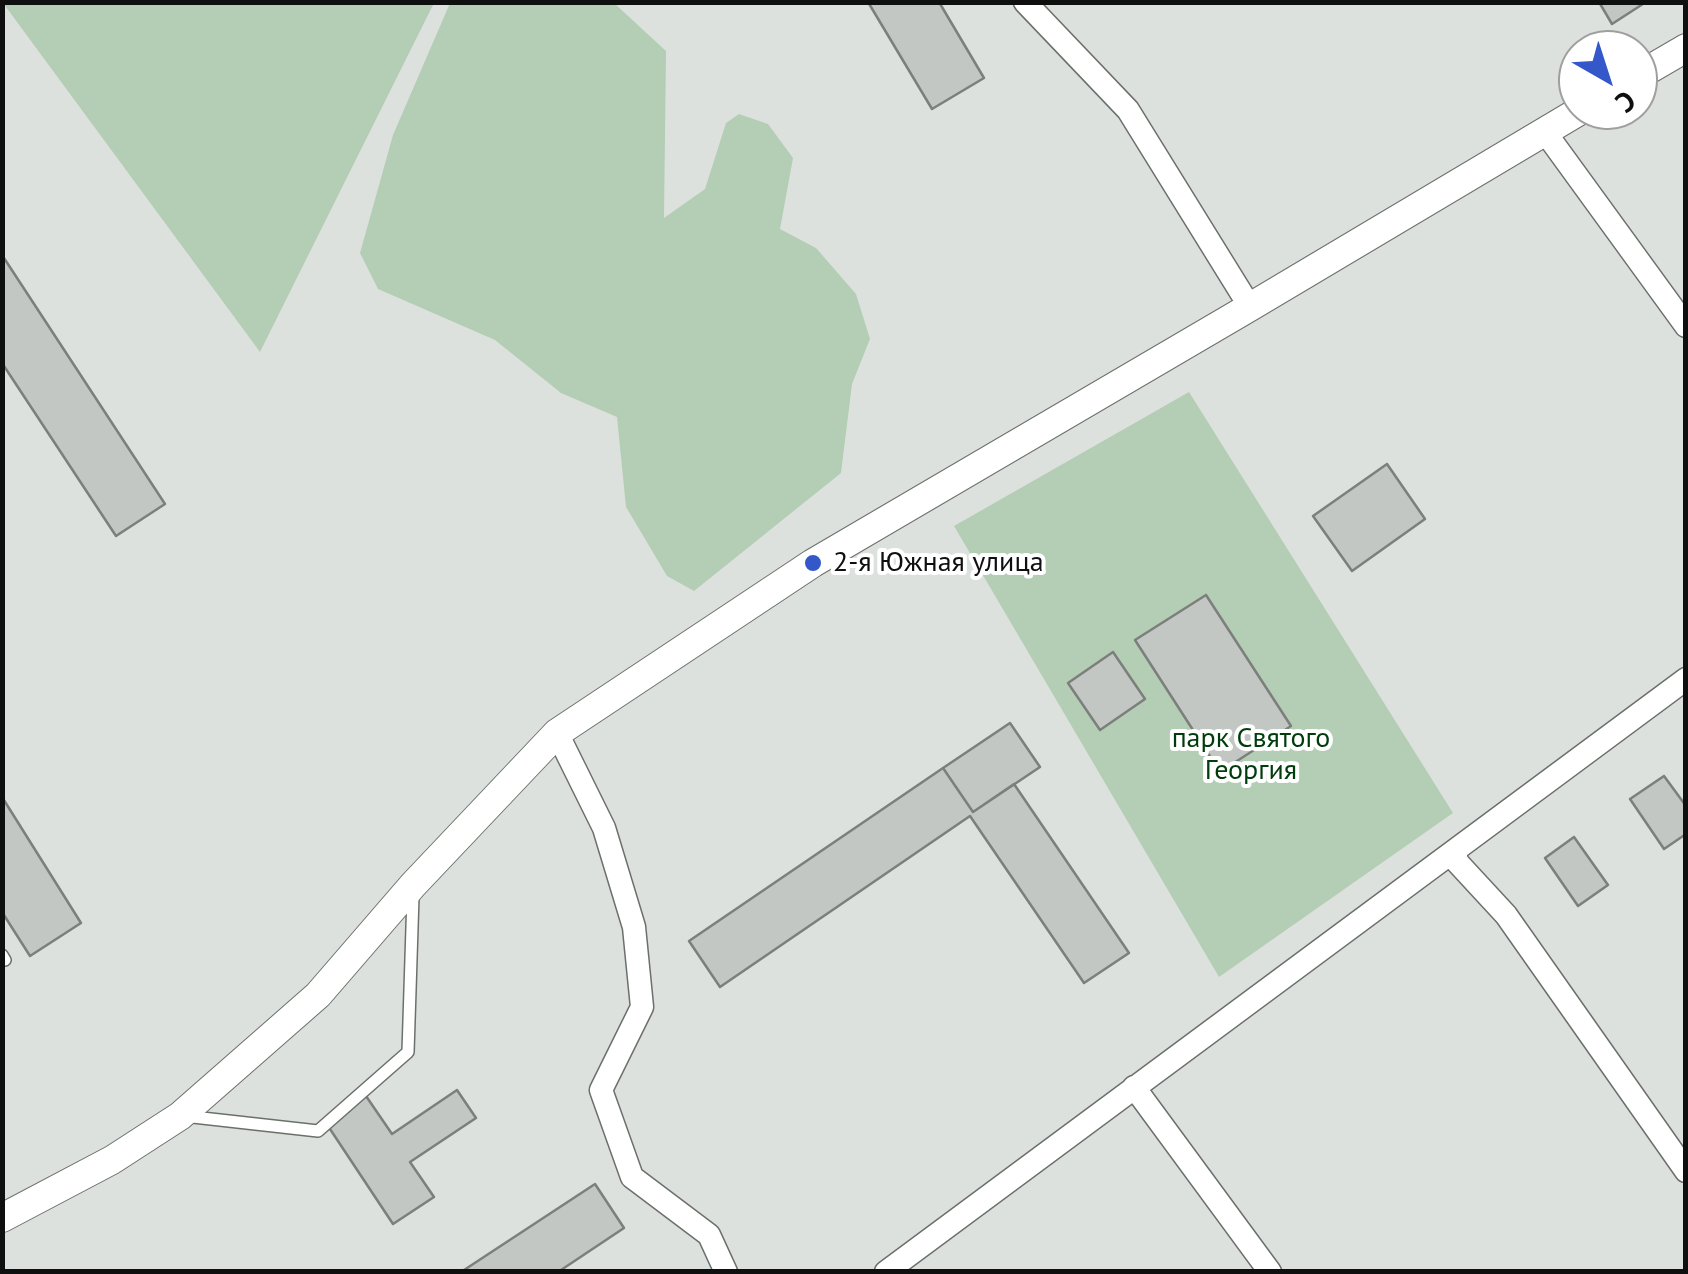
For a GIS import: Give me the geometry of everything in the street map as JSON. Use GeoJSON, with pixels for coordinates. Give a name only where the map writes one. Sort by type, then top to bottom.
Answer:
{"type":"FeatureCollection","features":[{"type":"Feature","properties":{"kind":"street"},"geometry":{"type":"LineString","coordinates":[[1025,2],[1128,110],[1250,307]]}},
{"type":"Feature","properties":{"kind":"street"},"geometry":{"type":"LineString","coordinates":[[1658,64],[1686,48]]}},
{"type":"Feature","properties":{"kind":"street"},"geometry":{"type":"LineString","coordinates":[[2,1218],[112,1160],[180,1116],[318,996],[413,885],[557,732],[813,563],[1558,124]]}},
{"type":"Feature","properties":{"kind":"street"},"geometry":{"type":"LineString","coordinates":[[1545,132],[1686,326]]}},
{"type":"Feature","properties":{"kind":"street"},"geometry":{"type":"LineString","coordinates":[[886,1272],[1686,679]]}},
{"type":"Feature","properties":{"kind":"street"},"geometry":{"type":"LineString","coordinates":[[557,732],[604,828],[634,928],[642,1007],[601,1090],[632,1177],[709,1235],[726,1272]]}},
{"type":"Feature","properties":{"kind":"street"},"geometry":{"type":"LineString","coordinates":[[1455,851],[1457,862],[1506,916],[1686,1171]]}},
{"type":"Feature","properties":{"kind":"street"},"geometry":{"type":"LineString","coordinates":[[1134,1087],[1270,1272]]}},
{"type":"Feature","properties":{"kind":"lane"},"geometry":{"type":"LineString","coordinates":[[180,1116],[318,1131],[408,1052],[413,885]]}},
{"type":"Feature","properties":{"kind":"green space"},"geometry":{"type":"Polygon","coordinates":[[[3,3],[434,3],[260,352],[3,3]]]}},
{"type":"Feature","properties":{"kind":"green space"},"geometry":{"type":"Polygon","coordinates":[[[450,3],[614,3],[666,51],[664,218],[705,189],[726,123],[739,114],[768,124],[793,158],[780,229],[816,248],[856,294],[870,339],[852,384],[841,473],[694,591],[667,576],[626,507],[617,417],[561,393],[495,340],[378,289],[360,253],[393,135],[450,3]]]}},
{"type":"Feature","properties":{"kind":"green space","name":"парк Святого Георгия"},"geometry":{"type":"Polygon","coordinates":[[[1189,392],[1453,813],[1219,977],[954,526],[1189,392]]]}},
{"type":"Feature","properties":{"kind":"building"},"geometry":{"type":"Polygon","coordinates":[[[868,2],[939,2],[984,78],[932,109],[868,2]]]}},
{"type":"Feature","properties":{"kind":"building"},"geometry":{"type":"Polygon","coordinates":[[[1599,2],[1646,2],[1612,24],[1599,2]]]}},
{"type":"Feature","properties":{"kind":"building"},"geometry":{"type":"Polygon","coordinates":[[[2,255],[165,504],[116,536],[2,363],[2,255]]]}},
{"type":"Feature","properties":{"kind":"building"},"geometry":{"type":"Polygon","coordinates":[[[1387,464],[1425,519],[1352,571],[1313,516],[1387,464]]]}},
{"type":"Feature","properties":{"kind":"building"},"geometry":{"type":"Polygon","coordinates":[[[1206,595],[1291,726],[1220,772],[1135,640],[1206,595]]]}},
{"type":"Feature","properties":{"kind":"building"},"geometry":{"type":"Polygon","coordinates":[[[1113,652],[1145,699],[1100,730],[1068,683],[1113,652]]]}},
{"type":"Feature","properties":{"kind":"building"},"geometry":{"type":"Polygon","coordinates":[[[1010,723],[1040,767],[973,812],[943,768],[1010,723]]]}},
{"type":"Feature","properties":{"kind":"building"},"geometry":{"type":"Polygon","coordinates":[[[943,768],[973,812],[1014,784],[1129,953],[1084,983],[970,816],[720,987],[689,941],[943,768]]]}},
{"type":"Feature","properties":{"kind":"building"},"geometry":{"type":"Polygon","coordinates":[[[1664,776],[1686,806],[1686,834],[1664,849],[1630,799],[1664,776]]]}},
{"type":"Feature","properties":{"kind":"building"},"geometry":{"type":"Polygon","coordinates":[[[2,797],[81,923],[30,956],[2,912],[2,797]]]}},
{"type":"Feature","properties":{"kind":"building"},"geometry":{"type":"Polygon","coordinates":[[[1574,837],[1608,885],[1578,906],[1545,858],[1574,837]]]}},
{"type":"Feature","properties":{"kind":"building"},"geometry":{"type":"Polygon","coordinates":[[[457,1090],[476,1118],[410,1162],[434,1197],[393,1224],[326,1123],[366,1096],[392,1134],[457,1090]]]}},
{"type":"Feature","properties":{"kind":"building"},"geometry":{"type":"Polygon","coordinates":[[[595,1184],[624,1228],[558,1272],[461,1272],[595,1184]]]}},
{"type":"Feature","properties":{"kind":"place","name":"2-я Южная улица"},"geometry":{"type":"Point","coordinates":[813,563]}}]}
